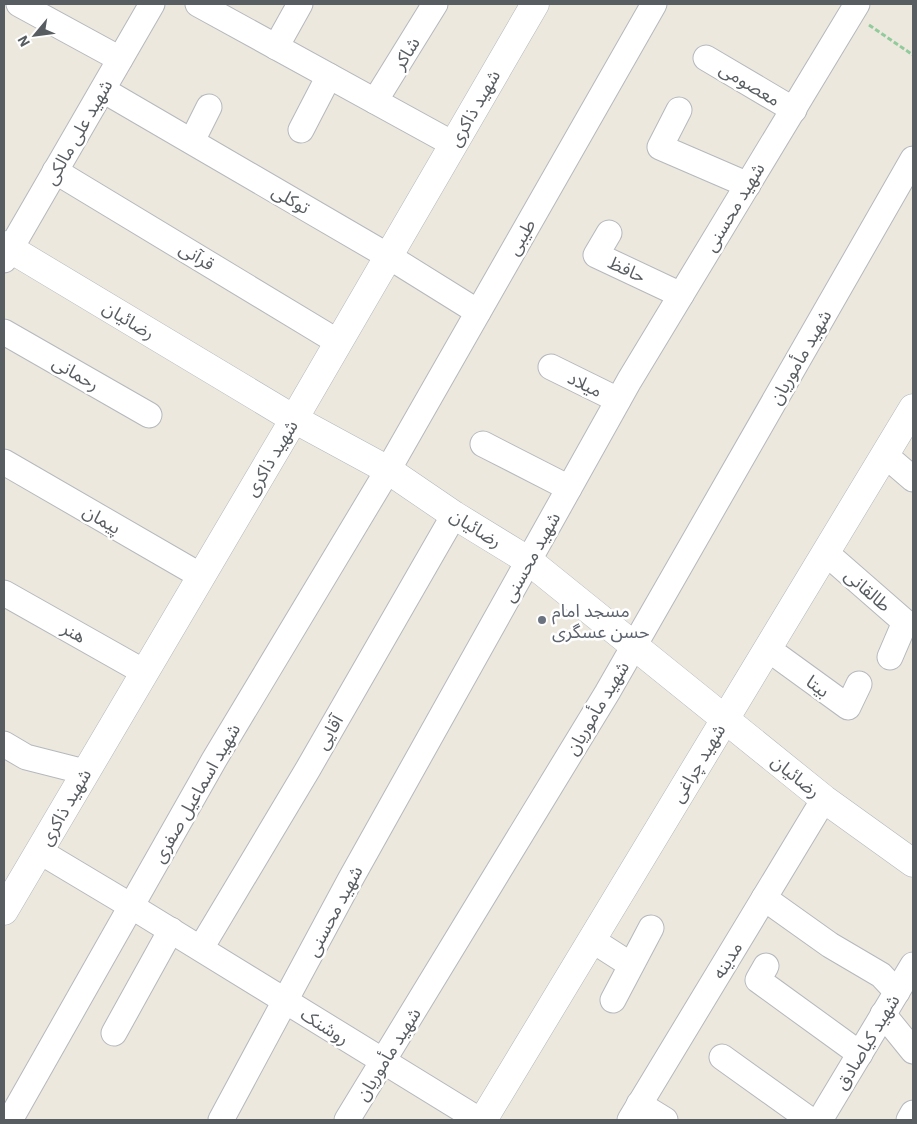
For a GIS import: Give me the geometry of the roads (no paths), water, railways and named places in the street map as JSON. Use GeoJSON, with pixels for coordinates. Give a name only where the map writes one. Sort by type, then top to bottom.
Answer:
{"type":"FeatureCollection","features":[{"type":"Feature","properties":{"kind":"street"},"geometry":{"type":"LineString","coordinates":[[19,4],[120,59]]}},
{"type":"Feature","properties":{"kind":"street","name":"شهید علی مالکی"},"geometry":{"type":"LineString","coordinates":[[6,251],[103,90],[152,4]]}},
{"type":"Feature","properties":{"kind":"street"},"geometry":{"type":"LineString","coordinates":[[198,4],[453,144]]}},
{"type":"Feature","properties":{"kind":"street"},"geometry":{"type":"LineString","coordinates":[[276,47],[300,4]]}},
{"type":"Feature","properties":{"kind":"street","name":"شاکر"},"geometry":{"type":"LineString","coordinates":[[375,102],[435,4]]}},
{"type":"Feature","properties":{"kind":"street","name":"شهید ذاکری"},"geometry":{"type":"LineString","coordinates":[[4,911],[294,419],[535,4]]}},
{"type":"Feature","properties":{"kind":"street","name":"طیبی"},"geometry":{"type":"LineString","coordinates":[[388,470],[654,4]]}},
{"type":"Feature","properties":{"kind":"street","name":"شهید محسنی"},"geometry":{"type":"LineString","coordinates":[[221,1120],[350,880],[618,400],[854,9]]}},
{"type":"Feature","properties":{"kind":"street","name":"معصومی"},"geometry":{"type":"LineString","coordinates":[[706,58],[794,110]]}},
{"type":"Feature","properties":{"kind":"street"},"geometry":{"type":"LineString","coordinates":[[301,130],[330,76]]}},
{"type":"Feature","properties":{"kind":"street","name":"توکلی"},"geometry":{"type":"LineString","coordinates":[[103,90],[388,256],[478,312]]}},
{"type":"Feature","properties":{"kind":"street"},"geometry":{"type":"LineString","coordinates":[[192,141],[209,107]]}},
{"type":"Feature","properties":{"kind":"street"},"geometry":{"type":"LineString","coordinates":[[679,110],[660,147],[748,186]]}},
{"type":"Feature","properties":{"kind":"street","name":"شهید مأموریان"},"geometry":{"type":"LineString","coordinates":[[347,1120],[607,693],[913,159]]}},
{"type":"Feature","properties":{"kind":"street","name":"قرآنی"},"geometry":{"type":"LineString","coordinates":[[55,171],[338,342]]}},
{"type":"Feature","properties":{"kind":"street","name":"حافظ"},"geometry":{"type":"LineString","coordinates":[[609,233],[596,254],[681,295]]}},
{"type":"Feature","properties":{"kind":"street","name":"رضائیان"},"geometry":{"type":"LineString","coordinates":[[6,251],[294,419],[388,470],[529,561],[824,799],[913,863]]}},
{"type":"Feature","properties":{"kind":"street","name":"رحمانی"},"geometry":{"type":"LineString","coordinates":[[4,332],[149,414]]}},
{"type":"Feature","properties":{"kind":"street","name":"میلاد"},"geometry":{"type":"LineString","coordinates":[[551,367],[618,400]]}},
{"type":"Feature","properties":{"kind":"street","name":"شهید چراغی"},"geometry":{"type":"LineString","coordinates":[[483,1120],[913,408]]}},
{"type":"Feature","properties":{"kind":"street"},"geometry":{"type":"LineString","coordinates":[[483,444],[570,488]]}},
{"type":"Feature","properties":{"kind":"street"},"geometry":{"type":"LineString","coordinates":[[885,455],[913,479]]}},
{"type":"Feature","properties":{"kind":"street","name":"پیمان"},"geometry":{"type":"LineString","coordinates":[[4,462],[201,576]]}},
{"type":"Feature","properties":{"kind":"street","name":"شهید اسماعیل صفری"},"geometry":{"type":"LineString","coordinates":[[10,1120],[214,760],[388,470]]}},
{"type":"Feature","properties":{"kind":"street","name":"آقایی"},"geometry":{"type":"LineString","coordinates":[[201,948],[308,769],[454,514]]}},
{"type":"Feature","properties":{"kind":"street","name":"طالقانی"},"geometry":{"type":"LineString","coordinates":[[826,553],[905,622],[890,657]]}},
{"type":"Feature","properties":{"kind":"street","name":"هنر"},"geometry":{"type":"LineString","coordinates":[[4,593],[144,672]]}},
{"type":"Feature","properties":{"kind":"street","name":"بیتا"},"geometry":{"type":"LineString","coordinates":[[768,649],[848,707],[859,684]]}},
{"type":"Feature","properties":{"kind":"street"},"geometry":{"type":"LineString","coordinates":[[4,744],[26,757],[85,772]]}},
{"type":"Feature","properties":{"kind":"street","name":"مدینه"},"geometry":{"type":"LineString","coordinates":[[634,1112],[824,799]]}},
{"type":"Feature","properties":{"kind":"street","name":"روشنک"},"geometry":{"type":"LineString","coordinates":[[39,851],[201,948],[479,1120]]}},
{"type":"Feature","properties":{"kind":"street"},"geometry":{"type":"LineString","coordinates":[[764,898],[830,945],[881,976],[897,992]]}},
{"type":"Feature","properties":{"kind":"street"},"geometry":{"type":"LineString","coordinates":[[613,1000],[651,928]]}},
{"type":"Feature","properties":{"kind":"street"},"geometry":{"type":"LineString","coordinates":[[114,1033],[171,930]]}},
{"type":"Feature","properties":{"kind":"street"},"geometry":{"type":"LineString","coordinates":[[592,940],[631,965]]}},
{"type":"Feature","properties":{"kind":"street","name":"شهید کیاصادق"},"geometry":{"type":"LineString","coordinates":[[820,1120],[913,965]]}},
{"type":"Feature","properties":{"kind":"street"},"geometry":{"type":"LineString","coordinates":[[766,966],[758,980],[860,1054]]}},
{"type":"Feature","properties":{"kind":"street"},"geometry":{"type":"LineString","coordinates":[[884,1014],[913,1051]]}},
{"type":"Feature","properties":{"kind":"street"},"geometry":{"type":"LineString","coordinates":[[722,1057],[810,1120]]}},
{"type":"Feature","properties":{"kind":"street"},"geometry":{"type":"LineString","coordinates":[[634,1112],[666,1120]]}},
{"type":"Feature","properties":{"kind":"street"},"geometry":{"type":"LineString","coordinates":[[909,1120],[913,1113]]}},
{"type":"Feature","properties":{"kind":"place","name":"مسجد امام حسن عسگری"},"geometry":{"type":"Point","coordinates":[542,620]}}]}
